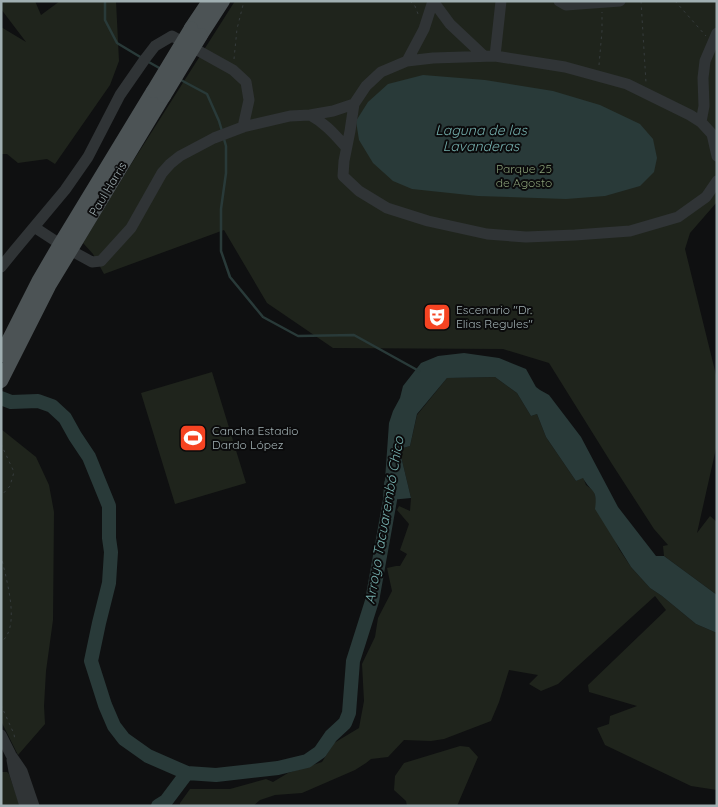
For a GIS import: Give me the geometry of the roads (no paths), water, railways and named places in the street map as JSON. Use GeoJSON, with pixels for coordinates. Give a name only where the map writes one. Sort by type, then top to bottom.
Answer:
{"type":"FeatureCollection","features":[{"type":"Feature","properties":{"kind":"main road","name":"Paul Harris"},"geometry":{"type":"LineString","coordinates":[[1,355],[28,315],[65,247],[196,32],[208,1]]}},
{"type":"Feature","properties":{"kind":"main road","name":"Paul Harris"},"geometry":{"type":"LineString","coordinates":[[196,32],[223,1]]}},
{"type":"Feature","properties":{"kind":"main road","name":"Paul Harris"},"geometry":{"type":"LineString","coordinates":[[1,381],[28,315]]}},
{"type":"Feature","properties":{"kind":"street"},"geometry":{"type":"LineString","coordinates":[[433,1],[450,24],[489,56]]}},
{"type":"Feature","properties":{"kind":"street"},"geometry":{"type":"LineString","coordinates":[[406,61],[424,29],[433,1]]}},
{"type":"Feature","properties":{"kind":"street"},"geometry":{"type":"LineString","coordinates":[[489,56],[501,1]]}},
{"type":"Feature","properties":{"kind":"street"},"geometry":{"type":"LineString","coordinates":[[559,1],[566,5],[620,1]]}},
{"type":"Feature","properties":{"kind":"street"},"geometry":{"type":"LineString","coordinates":[[1,267],[65,190],[88,157],[120,95],[155,46],[172,36],[233,70],[246,82],[249,100],[238,129]]}},
{"type":"Feature","properties":{"kind":"street"},"geometry":{"type":"LineString","coordinates":[[701,122],[704,106],[703,78],[705,61],[714,38]]}},
{"type":"Feature","properties":{"kind":"street"},"geometry":{"type":"LineString","coordinates":[[717,156],[712,134],[701,122],[627,84],[565,66],[489,56],[433,58],[406,61],[381,72],[366,86],[354,104],[343,176],[359,192],[387,208],[428,221],[487,234],[526,237],[630,231],[678,218],[706,197],[717,181]]}},
{"type":"Feature","properties":{"kind":"street"},"geometry":{"type":"LineString","coordinates":[[34,227],[92,262],[101,261],[131,228],[162,174],[180,156],[214,138],[238,129],[290,116],[333,111],[354,104]]}},
{"type":"Feature","properties":{"kind":"street"},"geometry":{"type":"LineString","coordinates":[[310,115],[326,125],[346,148]]}},
{"type":"Feature","properties":{"kind":"street"},"geometry":{"type":"LineString","coordinates":[[1,735],[22,770],[34,806]]}},
{"type":"Feature","properties":{"kind":"street"},"geometry":{"type":"LineString","coordinates":[[1,766],[12,756]]}},
{"type":"Feature","properties":{"kind":"street"},"geometry":{"type":"LineString","coordinates":[[12,756],[14,771],[25,806]]}},
{"type":"Feature","properties":{"kind":"water","name":"Laguna de las Lavanderas"},"geometry":{"type":"Polygon","coordinates":[[[423,75],[485,80],[553,91],[600,105],[640,124],[653,139],[657,158],[654,172],[640,186],[605,196],[566,199],[478,196],[412,189],[393,181],[373,163],[359,140],[356,121],[368,102],[388,84],[423,75]]]}},
{"type":"Feature","properties":{"kind":"water"},"geometry":{"type":"Polygon","coordinates":[[[464,353],[499,358],[526,369],[536,387],[549,395],[581,437],[618,507],[656,556],[664,556],[717,595],[717,633],[696,624],[650,588],[631,567],[595,509],[596,497],[593,491],[583,478],[576,481],[546,437],[537,414],[531,416],[517,393],[495,377],[447,378],[417,414],[410,446],[403,448],[400,452],[411,498],[390,500],[384,494],[389,423],[403,386],[421,363],[438,356],[464,353]]]}},
{"type":"Feature","properties":{"kind":"waterway"},"geometry":{"type":"LineString","coordinates":[[105,1],[105,20],[117,43],[142,58]]}},
{"type":"Feature","properties":{"kind":"waterway"},"geometry":{"type":"LineString","coordinates":[[147,61],[161,69]]}},
{"type":"Feature","properties":{"kind":"waterway"},"geometry":{"type":"LineString","coordinates":[[179,79],[207,94],[222,131]]}},
{"type":"Feature","properties":{"kind":"waterway"},"geometry":{"type":"LineString","coordinates":[[224,139],[226,146],[226,173],[221,209],[221,251],[230,277],[263,317],[298,336],[354,335],[419,371]]}},
{"type":"Feature","properties":{"kind":"waterway","name":"Arroyo Tacuarembó Chico"},"geometry":{"type":"LineString","coordinates":[[1,398],[11,402],[38,401],[52,406],[65,418],[89,457],[109,506],[111,552],[109,583],[91,661],[105,705],[114,726],[124,739],[148,756],[187,773],[216,775],[278,768],[307,761],[320,752],[331,736],[345,723],[349,713],[353,661],[372,601],[390,500],[391,484]]}},
{"type":"Feature","properties":{"kind":"waterway"},"geometry":{"type":"LineString","coordinates":[[158,806],[166,801],[187,773]]}},
{"type":"Feature","properties":{"kind":"place","name":"Escenario \"Dr. Elias Regules\""},"geometry":{"type":"Point","coordinates":[437,317]}},
{"type":"Feature","properties":{"kind":"place","name":"Cancha Estadio Dardo López"},"geometry":{"type":"Point","coordinates":[193,438]}},
{"type":"Feature","properties":{"kind":"park label","name":"Parque 25 de Agosto"},"geometry":{"type":"Point","coordinates":[524,176]}}]}
